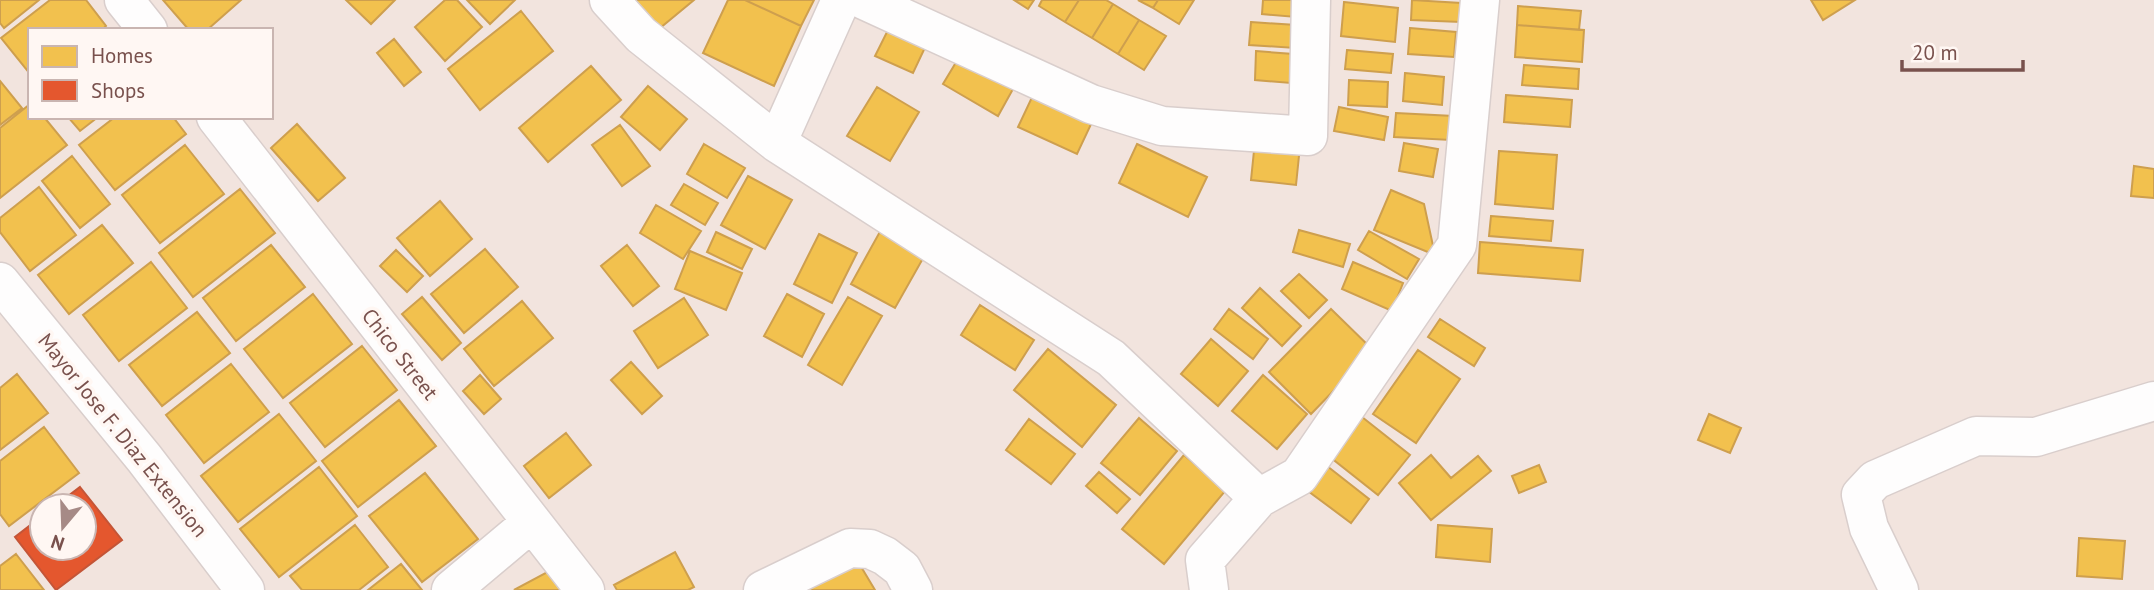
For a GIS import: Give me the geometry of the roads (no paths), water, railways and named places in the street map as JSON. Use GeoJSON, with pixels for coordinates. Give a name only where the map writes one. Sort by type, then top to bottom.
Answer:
{"type":"FeatureCollection","features":[{"type":"Feature","properties":{"kind":"street"},"geometry":{"type":"LineString","coordinates":[[124,0],[146,28]]}},
{"type":"Feature","properties":{"kind":"street"},"geometry":{"type":"LineString","coordinates":[[609,0],[641,35],[777,143],[1111,358],[1259,498]]}},
{"type":"Feature","properties":{"kind":"street"},"geometry":{"type":"LineString","coordinates":[[777,143],[841,0]]}},
{"type":"Feature","properties":{"kind":"street"},"geometry":{"type":"LineString","coordinates":[[864,0],[1102,108],[1162,126],[1308,136],[1311,0]]}},
{"type":"Feature","properties":{"kind":"street"},"geometry":{"type":"LineString","coordinates":[[1209,590],[1205,560],[1259,498],[1299,476],[1457,245],[1480,0]]}},
{"type":"Feature","properties":{"kind":"street","name":"Chico Street"},"geometry":{"type":"LineString","coordinates":[[218,119],[585,590]]}},
{"type":"Feature","properties":{"kind":"street","name":"Mayor Jose F. Diaz Extension"},"geometry":{"type":"LineString","coordinates":[[0,282],[144,458],[245,590]]}},
{"type":"Feature","properties":{"kind":"street"},"geometry":{"type":"LineString","coordinates":[[1899,590],[1869,528],[1861,495],[1875,480],[1976,436],[2036,437],[2154,401]]}},
{"type":"Feature","properties":{"kind":"street"},"geometry":{"type":"LineString","coordinates":[[450,590],[532,522]]}},
{"type":"Feature","properties":{"kind":"street"},"geometry":{"type":"LineString","coordinates":[[763,590],[850,548],[870,549],[885,556],[902,569],[912,590]]}}]}
